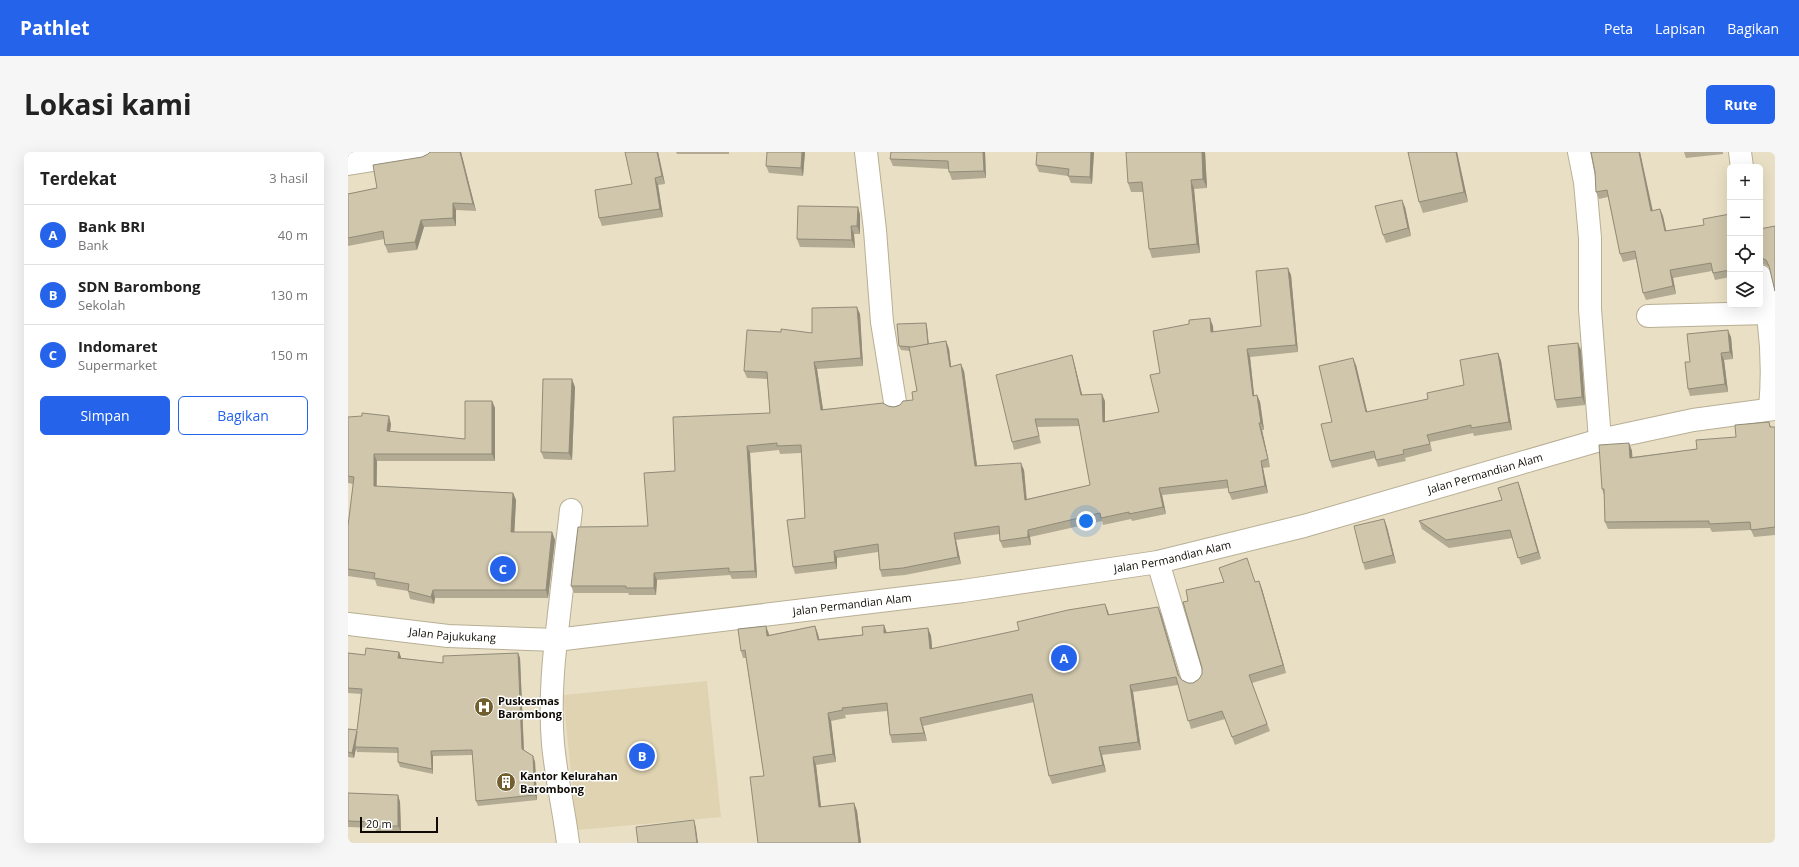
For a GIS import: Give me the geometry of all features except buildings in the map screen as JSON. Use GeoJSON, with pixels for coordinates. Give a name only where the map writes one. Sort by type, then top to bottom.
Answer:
{"type":"FeatureCollection","features":[{"type":"Feature","properties":{"kind":"main road"},"geometry":{"type":"LineString","coordinates":[[348,164],[423,152]]}},
{"type":"Feature","properties":{"kind":"main road"},"geometry":{"type":"LineString","coordinates":[[866,152],[875,230],[882,322],[895,402]]}},
{"type":"Feature","properties":{"kind":"main road"},"geometry":{"type":"LineString","coordinates":[[1579,152],[1585,182],[1590,238],[1590,309],[1600,440]]}},
{"type":"Feature","properties":{"kind":"main road"},"geometry":{"type":"LineString","coordinates":[[1740,152],[1742,164]]}},
{"type":"Feature","properties":{"kind":"main road"},"geometry":{"type":"LineString","coordinates":[[1763,290],[1768,313],[1773,409]]}},
{"type":"Feature","properties":{"kind":"main road"},"geometry":{"type":"LineString","coordinates":[[1648,316],[1768,313]]}},
{"type":"Feature","properties":{"kind":"main road","name":"Jalan Permandian Alam"},"geometry":{"type":"LineString","coordinates":[[556,640],[963,591],[1158,562],[1304,526],[1600,440],[1693,420],[1773,409]]}},
{"type":"Feature","properties":{"kind":"main road"},"geometry":{"type":"LineString","coordinates":[[568,843],[553,745],[551,715],[552,672],[571,510]]}},
{"type":"Feature","properties":{"kind":"main road"},"geometry":{"type":"LineString","coordinates":[[1158,562],[1193,679]]}},
{"type":"Feature","properties":{"kind":"main road","name":"Jalan Pajukukang"},"geometry":{"type":"LineString","coordinates":[[348,624],[448,636],[556,640]]}},
{"type":"Feature","properties":{"kind":"shaded area"},"geometry":{"type":"Polygon","coordinates":[[[707,681],[721,817],[577,830],[563,695],[707,681]]]}},
{"type":"Feature","properties":{"kind":"place","name":"Indomaret"},"geometry":{"type":"Point","coordinates":[503,569]}},
{"type":"Feature","properties":{"kind":"place","name":"Bank BRI"},"geometry":{"type":"Point","coordinates":[1064,658]}},
{"type":"Feature","properties":{"kind":"place","name":"Puskesmas Barombong"},"geometry":{"type":"Point","coordinates":[484,707]}},
{"type":"Feature","properties":{"kind":"place","name":"SDN Barombong"},"geometry":{"type":"Point","coordinates":[642,756]}},
{"type":"Feature","properties":{"kind":"place","name":"Kantor Kelurahan Barombong"},"geometry":{"type":"Point","coordinates":[506,782]}}]}
